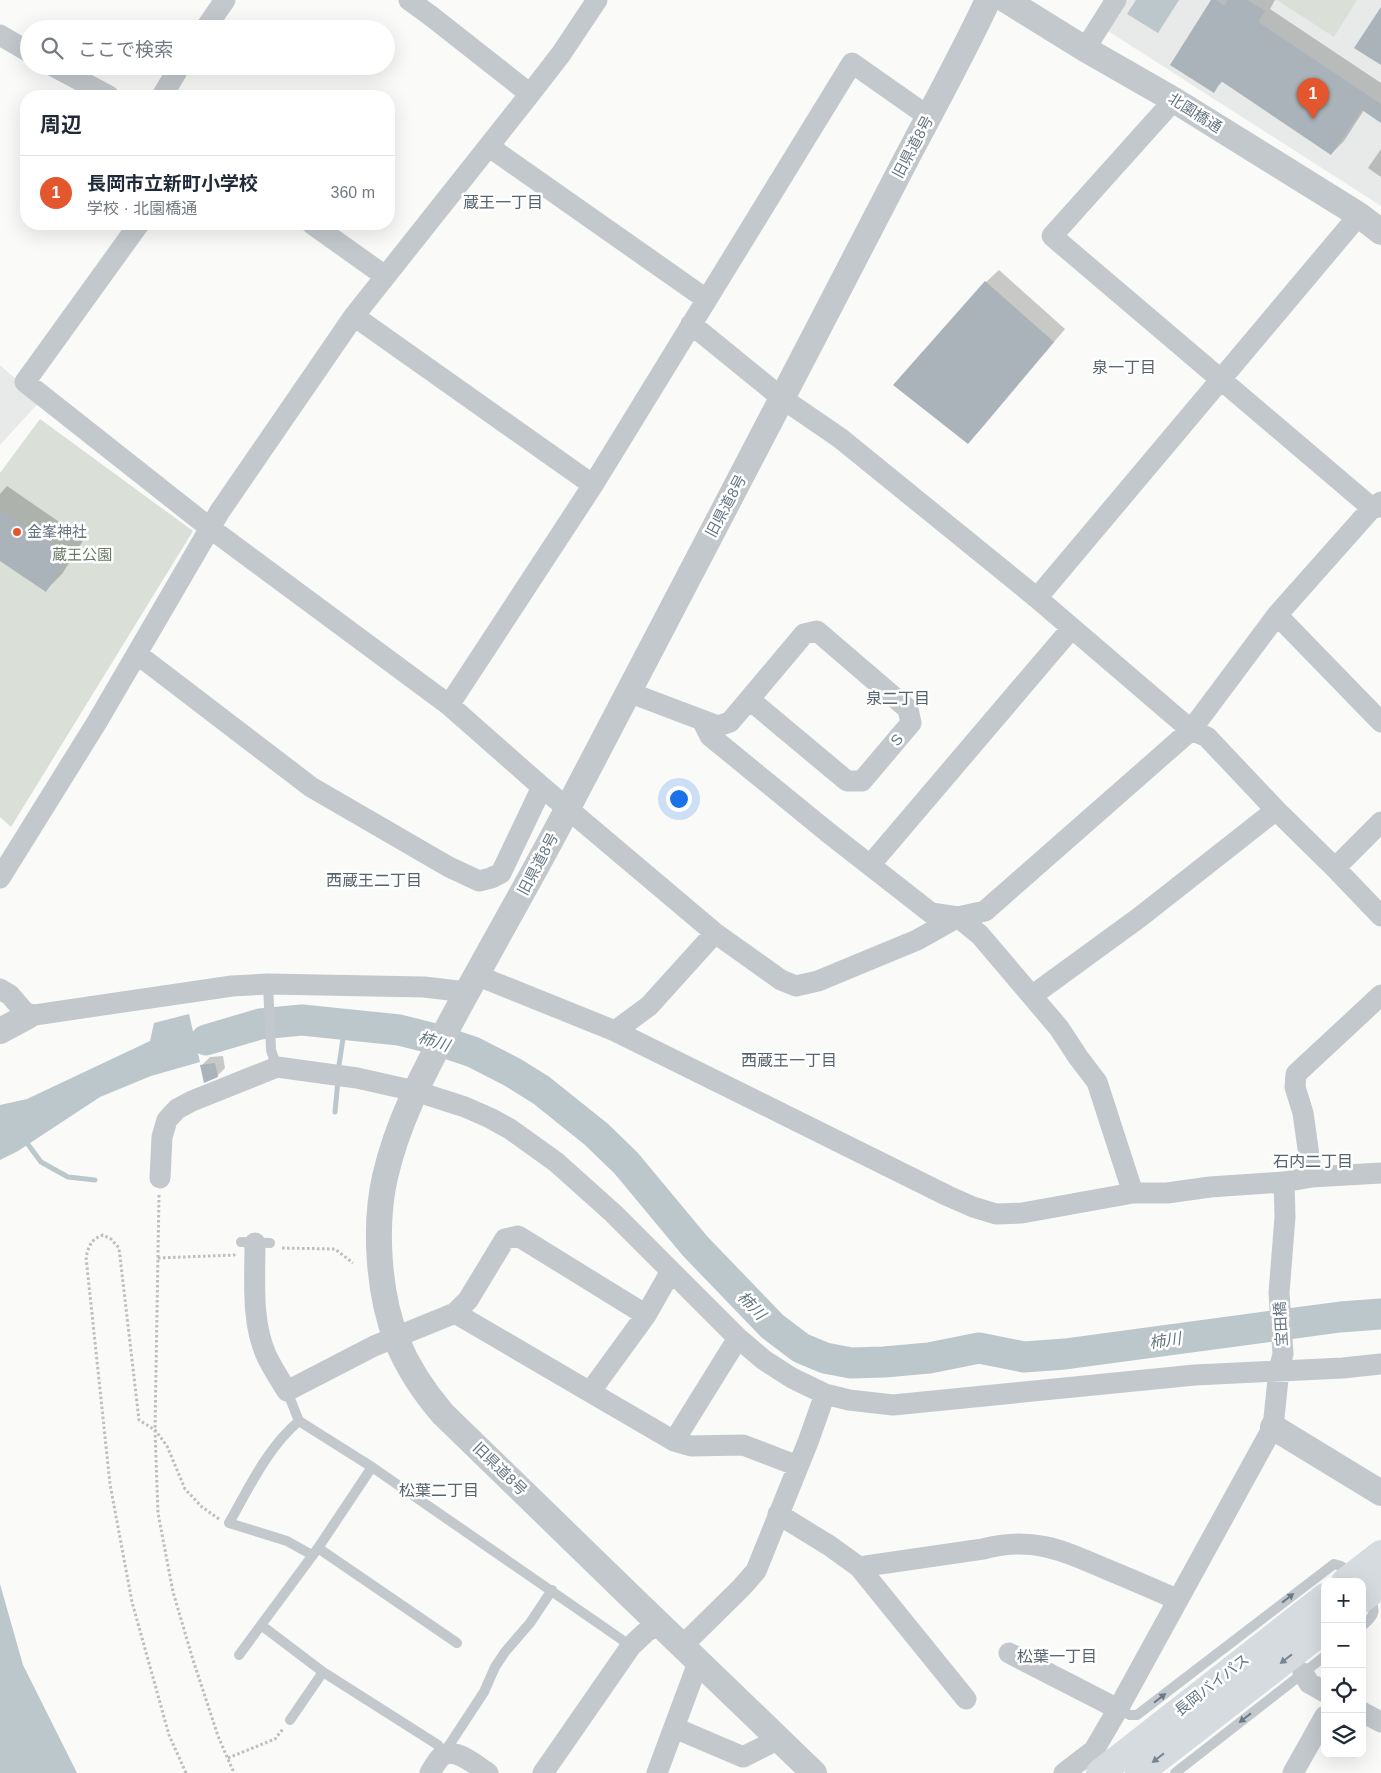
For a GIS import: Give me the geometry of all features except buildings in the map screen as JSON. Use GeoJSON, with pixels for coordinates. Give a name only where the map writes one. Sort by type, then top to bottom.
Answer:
{"type":"FeatureCollection","features":[{"type":"Feature","properties":{"kind":"highway"},"geometry":{"type":"LineString","coordinates":[[1366,1580],[1381,1554]]}},
{"type":"Feature","properties":{"kind":"highway","name":"長岡バイパス"},"geometry":{"type":"LineString","coordinates":[[1119,1768],[1321,1600]]}},
{"type":"Feature","properties":{"kind":"highway","name":"長岡バイパス"},"geometry":{"type":"LineString","coordinates":[[1119,1768],[1321,1632]]}},
{"type":"Feature","properties":{"kind":"street"},"geometry":{"type":"LineString","coordinates":[[211,20],[225,0]]}},
{"type":"Feature","properties":{"kind":"street"},"geometry":{"type":"LineString","coordinates":[[409,0],[530,94]]}},
{"type":"Feature","properties":{"kind":"street"},"geometry":{"type":"LineString","coordinates":[[0,878],[97,722],[225,502],[354,316],[561,54],[596,0]]}},
{"type":"Feature","properties":{"kind":"street","name":"旧県道8号"},"geometry":{"type":"LineString","coordinates":[[814,1773],[443,1414],[423,1391],[395,1337],[385,1296],[379,1239],[381,1198],[401,1122],[418,1085],[568,807],[783,399],[988,0]]}},
{"type":"Feature","properties":{"kind":"street","name":"北園橋通"},"geometry":{"type":"LineString","coordinates":[[1006,0],[1085,49],[1174,100],[1358,215],[1381,232]]}},
{"type":"Feature","properties":{"kind":"street"},"geometry":{"type":"LineString","coordinates":[[1085,49],[1116,0]]}},
{"type":"Feature","properties":{"kind":"street"},"geometry":{"type":"LineString","coordinates":[[0,35],[20,47]]}},
{"type":"Feature","properties":{"kind":"street"},"geometry":{"type":"LineString","coordinates":[[449,705],[593,485],[852,63],[929,117]]}},
{"type":"Feature","properties":{"kind":"street"},"geometry":{"type":"LineString","coordinates":[[70,75],[98,90]]}},
{"type":"Feature","properties":{"kind":"street"},"geometry":{"type":"LineString","coordinates":[[166,90],[175,75]]}},
{"type":"Feature","properties":{"kind":"street"},"geometry":{"type":"LineString","coordinates":[[135,230],[25,382],[210,528],[449,705],[542,787],[715,933],[773,975],[796,986],[818,982],[908,944],[958,917],[985,912],[1191,730],[1277,615],[1378,506],[1222,379],[1052,236],[1174,100]]}},
{"type":"Feature","properties":{"kind":"street"},"geometry":{"type":"LineString","coordinates":[[491,145],[498,153],[706,299]]}},
{"type":"Feature","properties":{"kind":"street"},"geometry":{"type":"LineString","coordinates":[[1037,598],[1358,215]]}},
{"type":"Feature","properties":{"kind":"street"},"geometry":{"type":"LineString","coordinates":[[320,230],[385,276]]}},
{"type":"Feature","properties":{"kind":"street"},"geometry":{"type":"LineString","coordinates":[[354,316],[593,485]]}},
{"type":"Feature","properties":{"kind":"street"},"geometry":{"type":"LineString","coordinates":[[691,324],[783,399],[840,438],[1037,598],[1191,730],[1207,737],[1381,916]]}},
{"type":"Feature","properties":{"kind":"street"},"geometry":{"type":"LineString","coordinates":[[1277,615],[1381,722]]}},
{"type":"Feature","properties":{"kind":"street"},"geometry":{"type":"LineString","coordinates":[[871,864],[1071,629]]}},
{"type":"Feature","properties":{"kind":"street","name":"S"},"geometry":{"type":"LineString","coordinates":[[628,692],[718,726],[730,722],[804,634],[817,631],[908,709],[911,724],[862,781],[847,781],[750,700]]}},
{"type":"Feature","properties":{"kind":"street"},"geometry":{"type":"LineString","coordinates":[[137,654],[311,787],[449,867],[479,881],[491,878],[501,872],[542,787]]}},
{"type":"Feature","properties":{"kind":"street"},"geometry":{"type":"LineString","coordinates":[[702,720],[710,736],[830,834],[931,912],[958,917],[980,935],[1033,995],[1097,1082],[1133,1193]]}},
{"type":"Feature","properties":{"kind":"street"},"geometry":{"type":"LineString","coordinates":[[1033,995],[1140,917],[1276,810]]}},
{"type":"Feature","properties":{"kind":"street"},"geometry":{"type":"LineString","coordinates":[[1335,868],[1381,822]]}},
{"type":"Feature","properties":{"kind":"street"},"geometry":{"type":"LineString","coordinates":[[615,1031],[649,1006],[715,933]]}},
{"type":"Feature","properties":{"kind":"street"},"geometry":{"type":"LineString","coordinates":[[0,1031],[28,1016],[232,986],[268,990],[424,987],[467,992],[615,1031],[972,1207],[996,1214],[1022,1213],[1133,1193],[1167,1192],[1210,1186],[1284,1182],[1312,1177],[1381,1173]]}},
{"type":"Feature","properties":{"kind":"street"},"geometry":{"type":"LineString","coordinates":[[0,989],[10,995],[28,1016]]}},
{"type":"Feature","properties":{"kind":"street"},"geometry":{"type":"LineString","coordinates":[[1312,1177],[1303,1113],[1295,1087],[1296,1074],[1381,995]]}},
{"type":"Feature","properties":{"kind":"street"},"geometry":{"type":"LineString","coordinates":[[160,1178],[162,1137],[167,1120],[177,1109],[274,1059],[319,1072],[418,1085],[490,1118],[531,1143],[556,1162],[613,1212],[738,1338],[764,1360],[785,1374],[825,1394],[849,1400],[893,1405],[1195,1375],[1281,1362],[1343,1368],[1381,1364]]}},
{"type":"Feature","properties":{"kind":"street","name":"宝田橋"},"geometry":{"type":"LineString","coordinates":[[1273,1427],[1281,1362],[1280,1293],[1285,1217],[1284,1182]]}},
{"type":"Feature","properties":{"kind":"street"},"geometry":{"type":"LineString","coordinates":[[255,1243],[256,1311],[260,1333],[266,1355],[287,1391],[374,1346],[455,1313],[468,1300],[505,1239],[518,1236],[646,1315]]}},
{"type":"Feature","properties":{"kind":"street"},"geometry":{"type":"LineString","coordinates":[[590,1392],[646,1315],[671,1271]]}},
{"type":"Feature","properties":{"kind":"street"},"geometry":{"type":"LineString","coordinates":[[455,1313],[674,1441],[691,1446],[743,1445],[798,1466]]}},
{"type":"Feature","properties":{"kind":"street"},"geometry":{"type":"LineString","coordinates":[[674,1441],[738,1338]]}},
{"type":"Feature","properties":{"kind":"street"},"geometry":{"type":"LineString","coordinates":[[658,1773],[675,1728],[690,1654],[756,1571],[825,1394]]}},
{"type":"Feature","properties":{"kind":"street"},"geometry":{"type":"LineString","coordinates":[[1064,1773],[1094,1750],[1273,1427],[1381,1494]]}},
{"type":"Feature","properties":{"kind":"street"},"geometry":{"type":"LineString","coordinates":[[778,1514],[830,1546],[859,1567],[966,1699]]}},
{"type":"Feature","properties":{"kind":"street"},"geometry":{"type":"LineString","coordinates":[[859,1567],[983,1549],[1004,1544],[1046,1546],[1068,1553],[1178,1600]]}},
{"type":"Feature","properties":{"kind":"street"},"geometry":{"type":"LineString","coordinates":[[543,1773],[631,1646],[646,1632],[660,1624]]}},
{"type":"Feature","properties":{"kind":"street"},"geometry":{"type":"LineString","coordinates":[[1009,1653],[1118,1709]]}},
{"type":"Feature","properties":{"kind":"street"},"geometry":{"type":"LineString","coordinates":[[1303,1673],[1309,1683],[1321,1690]]}},
{"type":"Feature","properties":{"kind":"street"},"geometry":{"type":"LineString","coordinates":[[1364,1713],[1381,1722]]}},
{"type":"Feature","properties":{"kind":"street"},"geometry":{"type":"LineString","coordinates":[[1292,1773],[1321,1723]]}},
{"type":"Feature","properties":{"kind":"street"},"geometry":{"type":"LineString","coordinates":[[675,1728],[743,1758],[778,1739]]}},
{"type":"Feature","properties":{"kind":"street"},"geometry":{"type":"LineString","coordinates":[[436,1764],[449,1753],[458,1754],[488,1773]]}},
{"type":"Feature","properties":{"kind":"lane"},"geometry":{"type":"LineString","coordinates":[[268,990],[274,1059]]}},
{"type":"Feature","properties":{"kind":"lane"},"geometry":{"type":"LineString","coordinates":[[287,1391],[299,1421],[372,1468],[631,1646]]}},
{"type":"Feature","properties":{"kind":"lane"},"geometry":{"type":"LineString","coordinates":[[299,1421],[286,1432],[273,1449],[228,1523],[287,1541],[315,1552],[457,1643]]}},
{"type":"Feature","properties":{"kind":"lane"},"geometry":{"type":"LineString","coordinates":[[239,1655],[315,1552],[372,1468]]}},
{"type":"Feature","properties":{"kind":"lane"},"geometry":{"type":"LineString","coordinates":[[1118,1709],[1130,1715],[1137,1715],[1334,1564],[1341,1566],[1353,1578]]}},
{"type":"Feature","properties":{"kind":"lane"},"geometry":{"type":"LineString","coordinates":[[436,1764],[484,1692],[495,1667],[505,1652],[530,1623],[552,1590]]}},
{"type":"Feature","properties":{"kind":"lane"},"geometry":{"type":"LineString","coordinates":[[1366,1594],[1374,1608],[1374,1615],[1366,1622]]}},
{"type":"Feature","properties":{"kind":"lane"},"geometry":{"type":"LineString","coordinates":[[261,1625],[323,1672],[438,1745],[436,1764]]}},
{"type":"Feature","properties":{"kind":"lane"},"geometry":{"type":"LineString","coordinates":[[1175,1773],[1321,1659]]}},
{"type":"Feature","properties":{"kind":"lane"},"geometry":{"type":"LineString","coordinates":[[290,1720],[323,1672]]}},
{"type":"Feature","properties":{"kind":"path"},"geometry":{"type":"LineString","coordinates":[[160,1178],[155,1430],[158,1513],[173,1592],[196,1670],[234,1773]]}},
{"type":"Feature","properties":{"kind":"path"},"geometry":{"type":"LineString","coordinates":[[186,1773],[169,1735],[132,1602],[110,1484],[86,1257],[89,1244],[103,1234],[111,1239],[119,1248],[139,1420],[155,1430],[167,1446],[186,1489],[202,1507],[228,1523]]}},
{"type":"Feature","properties":{"kind":"path"},"geometry":{"type":"LineString","coordinates":[[158,1258],[234,1255],[255,1243],[280,1248],[335,1249],[352,1263]]}},
{"type":"Feature","properties":{"kind":"path"},"geometry":{"type":"LineString","coordinates":[[228,1758],[275,1739]]}},
{"type":"Feature","properties":{"kind":"shaded area"},"geometry":{"type":"Polygon","coordinates":[[[1127,0],[1381,0],[1381,206],[1108,31],[1127,0]]]}},
{"type":"Feature","properties":{"kind":"shaded area"},"geometry":{"type":"Polygon","coordinates":[[[1136,0],[1179,0],[1158,33],[1127,14],[1136,0]]]}},
{"type":"Feature","properties":{"kind":"shaded area"},"geometry":{"type":"Polygon","coordinates":[[[0,365],[40,401],[0,445],[0,365]]]}},
{"type":"Feature","properties":{"kind":"shaded area"},"geometry":{"type":"Polygon","coordinates":[[[189,1014],[200,1062],[151,1076],[100,1097],[18,1151],[0,1160],[0,1105],[27,1099],[150,1041],[154,1023],[189,1014]]]}},
{"type":"Feature","properties":{"kind":"shaded area"},"geometry":{"type":"Polygon","coordinates":[[[0,1584],[23,1665],[77,1773],[0,1773],[0,1584]]]}},
{"type":"Feature","properties":{"kind":"green space"},"geometry":{"type":"Polygon","coordinates":[[[1277,0],[1357,0],[1334,37],[1277,0]]]}},
{"type":"Feature","properties":{"kind":"green space","name":"蔵王公園"},"geometry":{"type":"Polygon","coordinates":[[[40,419],[193,531],[11,827],[0,817],[0,473],[40,419]]]}},
{"type":"Feature","properties":{"kind":"waterway","name":"柿川"},"geometry":{"type":"LineString","coordinates":[[206,1040],[260,1024],[302,1020],[399,1030],[473,1052],[512,1072],[541,1090],[596,1134],[626,1163],[695,1246],[772,1326],[801,1348],[825,1358],[851,1363],[884,1362],[929,1358],[979,1348],[1024,1357],[1065,1354],[1340,1317],[1381,1314]]}},
{"type":"Feature","properties":{"kind":"waterway"},"geometry":{"type":"LineString","coordinates":[[338,1072],[345,1025]]}},
{"type":"Feature","properties":{"kind":"waterway"},"geometry":{"type":"LineString","coordinates":[[335,1112],[338,1080]]}},
{"type":"Feature","properties":{"kind":"waterway"},"geometry":{"type":"LineString","coordinates":[[24,1139],[41,1162],[68,1177],[95,1180]]}},
{"type":"Feature","properties":{"kind":"place","name":"長岡市立新町小学校"},"geometry":{"type":"Point","coordinates":[1313,119]}},
{"type":"Feature","properties":{"kind":"place","name":"金峯神社"},"geometry":{"type":"Point","coordinates":[17,532]}},
{"type":"Feature","properties":{"kind":"district","name":"蔵王一丁目"},"geometry":{"type":"Point","coordinates":[503,202]}},
{"type":"Feature","properties":{"kind":"district","name":"泉一丁目"},"geometry":{"type":"Point","coordinates":[1124,367]}},
{"type":"Feature","properties":{"kind":"district","name":"泉二丁目"},"geometry":{"type":"Point","coordinates":[898,698]}},
{"type":"Feature","properties":{"kind":"district","name":"西蔵王二丁目"},"geometry":{"type":"Point","coordinates":[374,880]}},
{"type":"Feature","properties":{"kind":"district","name":"西蔵王一丁目"},"geometry":{"type":"Point","coordinates":[789,1060]}},
{"type":"Feature","properties":{"kind":"district","name":"石内二丁目"},"geometry":{"type":"Point","coordinates":[1313,1161]}},
{"type":"Feature","properties":{"kind":"district","name":"松葉二丁目"},"geometry":{"type":"Point","coordinates":[439,1490]}},
{"type":"Feature","properties":{"kind":"district","name":"松葉一丁目"},"geometry":{"type":"Point","coordinates":[1057,1656]}}]}
